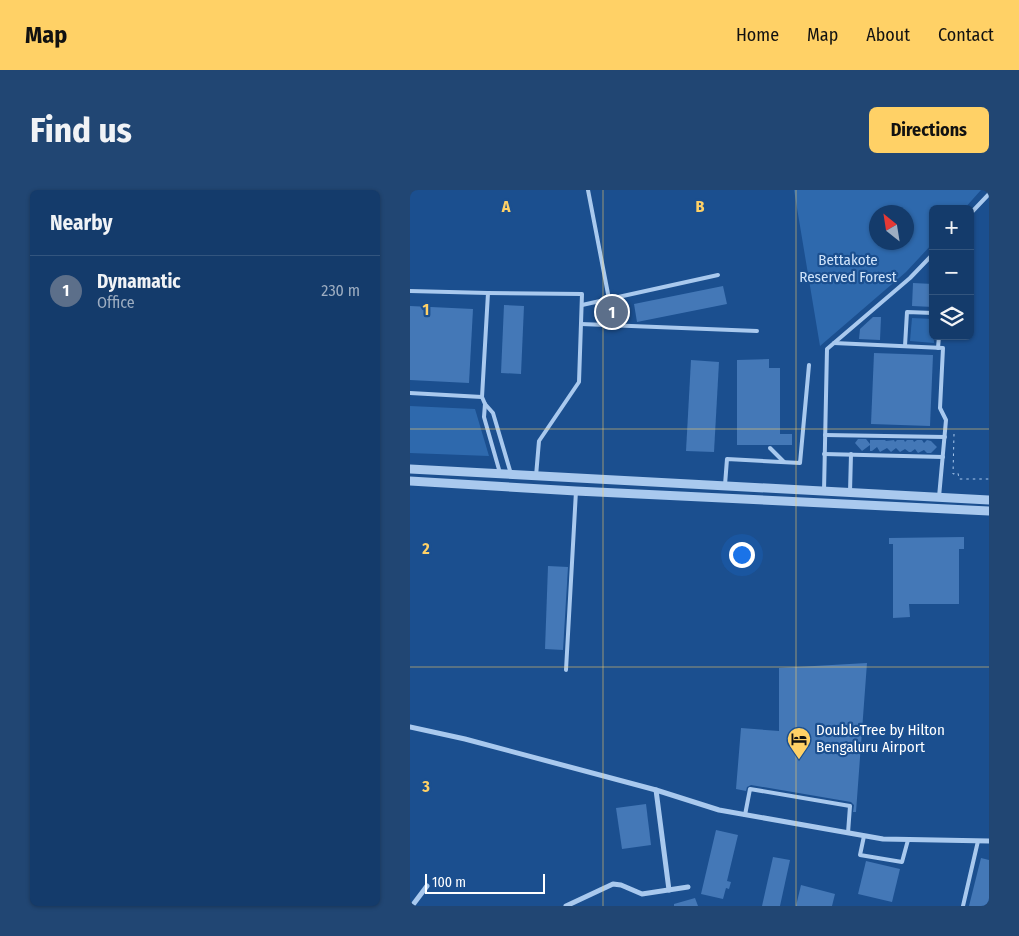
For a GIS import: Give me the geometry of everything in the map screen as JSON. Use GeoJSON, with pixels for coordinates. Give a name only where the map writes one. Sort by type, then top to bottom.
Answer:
{"type":"FeatureCollection","features":[{"type":"Feature","properties":{"kind":"street"},"geometry":{"type":"LineString","coordinates":[[410,468],[989,500]]}},
{"type":"Feature","properties":{"kind":"street"},"geometry":{"type":"LineString","coordinates":[[410,481],[989,511]]}},
{"type":"Feature","properties":{"kind":"street"},"geometry":{"type":"LineString","coordinates":[[410,727],[465,739],[656,790],[720,810],[745,815],[864,836],[908,840],[989,841]]}},
{"type":"Feature","properties":{"kind":"street"},"geometry":{"type":"LineString","coordinates":[[656,790],[669,890]]}},
{"type":"Feature","properties":{"kind":"street"},"geometry":{"type":"LineString","coordinates":[[566,906],[613,884],[621,885],[640,894],[688,887]]}},
{"type":"Feature","properties":{"kind":"street"},"geometry":{"type":"LineString","coordinates":[[412,906],[427,886]]}},
{"type":"Feature","properties":{"kind":"lane"},"geometry":{"type":"LineString","coordinates":[[588,190],[609,299]]}},
{"type":"Feature","properties":{"kind":"lane"},"geometry":{"type":"LineString","coordinates":[[974,210],[989,194]]}},
{"type":"Feature","properties":{"kind":"lane"},"geometry":{"type":"LineString","coordinates":[[824,491],[826,350],[910,278],[929,258]]}},
{"type":"Feature","properties":{"kind":"lane"},"geometry":{"type":"LineString","coordinates":[[582,305],[718,275]]}},
{"type":"Feature","properties":{"kind":"lane"},"geometry":{"type":"LineString","coordinates":[[410,291],[582,294],[579,382],[539,441],[536,476]]}},
{"type":"Feature","properties":{"kind":"lane"},"geometry":{"type":"LineString","coordinates":[[488,293],[482,396],[485,404],[493,413],[511,474]]}},
{"type":"Feature","properties":{"kind":"lane"},"geometry":{"type":"LineString","coordinates":[[905,346],[907,312],[929,313]]}},
{"type":"Feature","properties":{"kind":"lane"},"geometry":{"type":"LineString","coordinates":[[581,324],[758,331]]}},
{"type":"Feature","properties":{"kind":"lane"},"geometry":{"type":"LineString","coordinates":[[938,348],[939,340]]}},
{"type":"Feature","properties":{"kind":"lane"},"geometry":{"type":"LineString","coordinates":[[834,343],[943,348],[940,408],[946,420],[939,497]]}},
{"type":"Feature","properties":{"kind":"lane"},"geometry":{"type":"LineString","coordinates":[[725,486],[727,459],[800,463],[809,365]]}},
{"type":"Feature","properties":{"kind":"lane"},"geometry":{"type":"LineString","coordinates":[[410,393],[482,396]]}},
{"type":"Feature","properties":{"kind":"lane"},"geometry":{"type":"LineString","coordinates":[[485,404],[484,417],[500,474]]}},
{"type":"Feature","properties":{"kind":"lane"},"geometry":{"type":"LineString","coordinates":[[825,434],[945,437]]}},
{"type":"Feature","properties":{"kind":"lane"},"geometry":{"type":"LineString","coordinates":[[770,448],[784,462]]}},
{"type":"Feature","properties":{"kind":"lane"},"geometry":{"type":"LineString","coordinates":[[824,454],[943,457]]}},
{"type":"Feature","properties":{"kind":"lane"},"geometry":{"type":"LineString","coordinates":[[850,492],[851,454]]}},
{"type":"Feature","properties":{"kind":"lane"},"geometry":{"type":"LineString","coordinates":[[566,670],[576,491]]}},
{"type":"Feature","properties":{"kind":"lane"},"geometry":{"type":"LineString","coordinates":[[745,815],[750,790],[850,806],[848,833]]}},
{"type":"Feature","properties":{"kind":"lane"},"geometry":{"type":"LineString","coordinates":[[864,836],[860,855],[902,862],[908,840]]}},
{"type":"Feature","properties":{"kind":"lane"},"geometry":{"type":"LineString","coordinates":[[963,906],[978,841]]}},
{"type":"Feature","properties":{"kind":"path"},"geometry":{"type":"LineString","coordinates":[[954,434],[952,474],[958,472],[958,479],[989,479]]}},
{"type":"Feature","properties":{"kind":"green space","name":"Bettakote Reserved Forest"},"geometry":{"type":"Polygon","coordinates":[[[794,190],[981,190],[968,205],[929,205],[929,247],[906,272],[820,346],[794,190]]]}},
{"type":"Feature","properties":{"kind":"green space"},"geometry":{"type":"Polygon","coordinates":[[[912,318],[929,319],[929,340],[934,340],[934,343],[910,341],[912,318]]]}},
{"type":"Feature","properties":{"kind":"green space"},"geometry":{"type":"Polygon","coordinates":[[[410,406],[475,409],[489,456],[410,453],[410,406]]]}},
{"type":"Feature","properties":{"kind":"building"},"geometry":{"type":"Polygon","coordinates":[[[913,283],[929,284],[929,307],[912,306],[913,283]]]}},
{"type":"Feature","properties":{"kind":"building"},"geometry":{"type":"Polygon","coordinates":[[[723,286],[727,304],[637,322],[634,304],[723,286]]]}},
{"type":"Feature","properties":{"kind":"building"},"geometry":{"type":"Polygon","coordinates":[[[504,305],[524,306],[521,374],[501,373],[504,305]]]}},
{"type":"Feature","properties":{"kind":"building"},"geometry":{"type":"Polygon","coordinates":[[[410,306],[473,309],[469,383],[410,380],[410,306]]]}},
{"type":"Feature","properties":{"kind":"building"},"geometry":{"type":"Polygon","coordinates":[[[873,317],[881,317],[880,340],[859,339],[860,329],[873,317]]]}},
{"type":"Feature","properties":{"kind":"building"},"geometry":{"type":"Polygon","coordinates":[[[874,353],[933,355],[930,426],[871,424],[874,353]]]}},
{"type":"Feature","properties":{"kind":"building"},"geometry":{"type":"Polygon","coordinates":[[[769,359],[769,368],[780,368],[780,434],[792,434],[792,445],[737,445],[737,360],[769,359]]]}},
{"type":"Feature","properties":{"kind":"building"},"geometry":{"type":"Polygon","coordinates":[[[691,360],[719,362],[714,452],[686,451],[691,360]]]}},
{"type":"Feature","properties":{"kind":"building"},"geometry":{"type":"Polygon","coordinates":[[[858,439],[866,439],[870,444],[870,440],[894,440],[895,442],[897,440],[904,440],[905,442],[913,440],[914,442],[922,440],[924,443],[927,440],[937,447],[931,453],[927,453],[924,450],[918,453],[915,449],[911,452],[905,449],[900,452],[896,448],[891,452],[887,448],[880,452],[877,447],[870,451],[870,445],[862,451],[855,443],[858,439]]]}},
{"type":"Feature","properties":{"kind":"building"},"geometry":{"type":"Polygon","coordinates":[[[964,537],[964,549],[959,549],[959,604],[909,604],[910,617],[893,618],[893,544],[889,544],[889,538],[964,537]]]}},
{"type":"Feature","properties":{"kind":"building"},"geometry":{"type":"Polygon","coordinates":[[[548,566],[568,567],[563,650],[545,649],[548,566]]]}},
{"type":"Feature","properties":{"kind":"building","name":"DoubleTree by Hilton Bengaluru Airport"},"geometry":{"type":"Polygon","coordinates":[[[867,663],[856,812],[853,812],[854,805],[851,802],[751,785],[747,787],[746,791],[736,789],[741,728],[779,731],[779,668],[867,663]]]}},
{"type":"Feature","properties":{"kind":"building"},"geometry":{"type":"Polygon","coordinates":[[[646,804],[651,845],[622,849],[616,808],[646,804]]]}},
{"type":"Feature","properties":{"kind":"building"},"geometry":{"type":"Polygon","coordinates":[[[716,830],[738,835],[727,881],[731,882],[729,889],[726,888],[723,899],[701,894],[716,830]]]}},
{"type":"Feature","properties":{"kind":"building"},"geometry":{"type":"Polygon","coordinates":[[[773,857],[790,860],[780,906],[762,906],[773,857]]]}},
{"type":"Feature","properties":{"kind":"building"},"geometry":{"type":"Polygon","coordinates":[[[981,858],[989,860],[989,906],[969,906],[981,858]]]}},
{"type":"Feature","properties":{"kind":"building"},"geometry":{"type":"Polygon","coordinates":[[[866,861],[900,869],[892,902],[858,894],[866,861]]]}},
{"type":"Feature","properties":{"kind":"building"},"geometry":{"type":"Polygon","coordinates":[[[801,885],[835,894],[832,906],[796,906],[801,885]]]}},
{"type":"Feature","properties":{"kind":"building"},"geometry":{"type":"Polygon","coordinates":[[[695,898],[698,906],[674,906],[674,904],[695,898]]]}},
{"type":"Feature","properties":{"kind":"place","name":"Dynamatic"},"geometry":{"type":"Point","coordinates":[612,312]}},
{"type":"Feature","properties":{"kind":"place","name":"DoubleTree by Hilton Bengaluru Airport"},"geometry":{"type":"Point","coordinates":[799,760]}}]}
